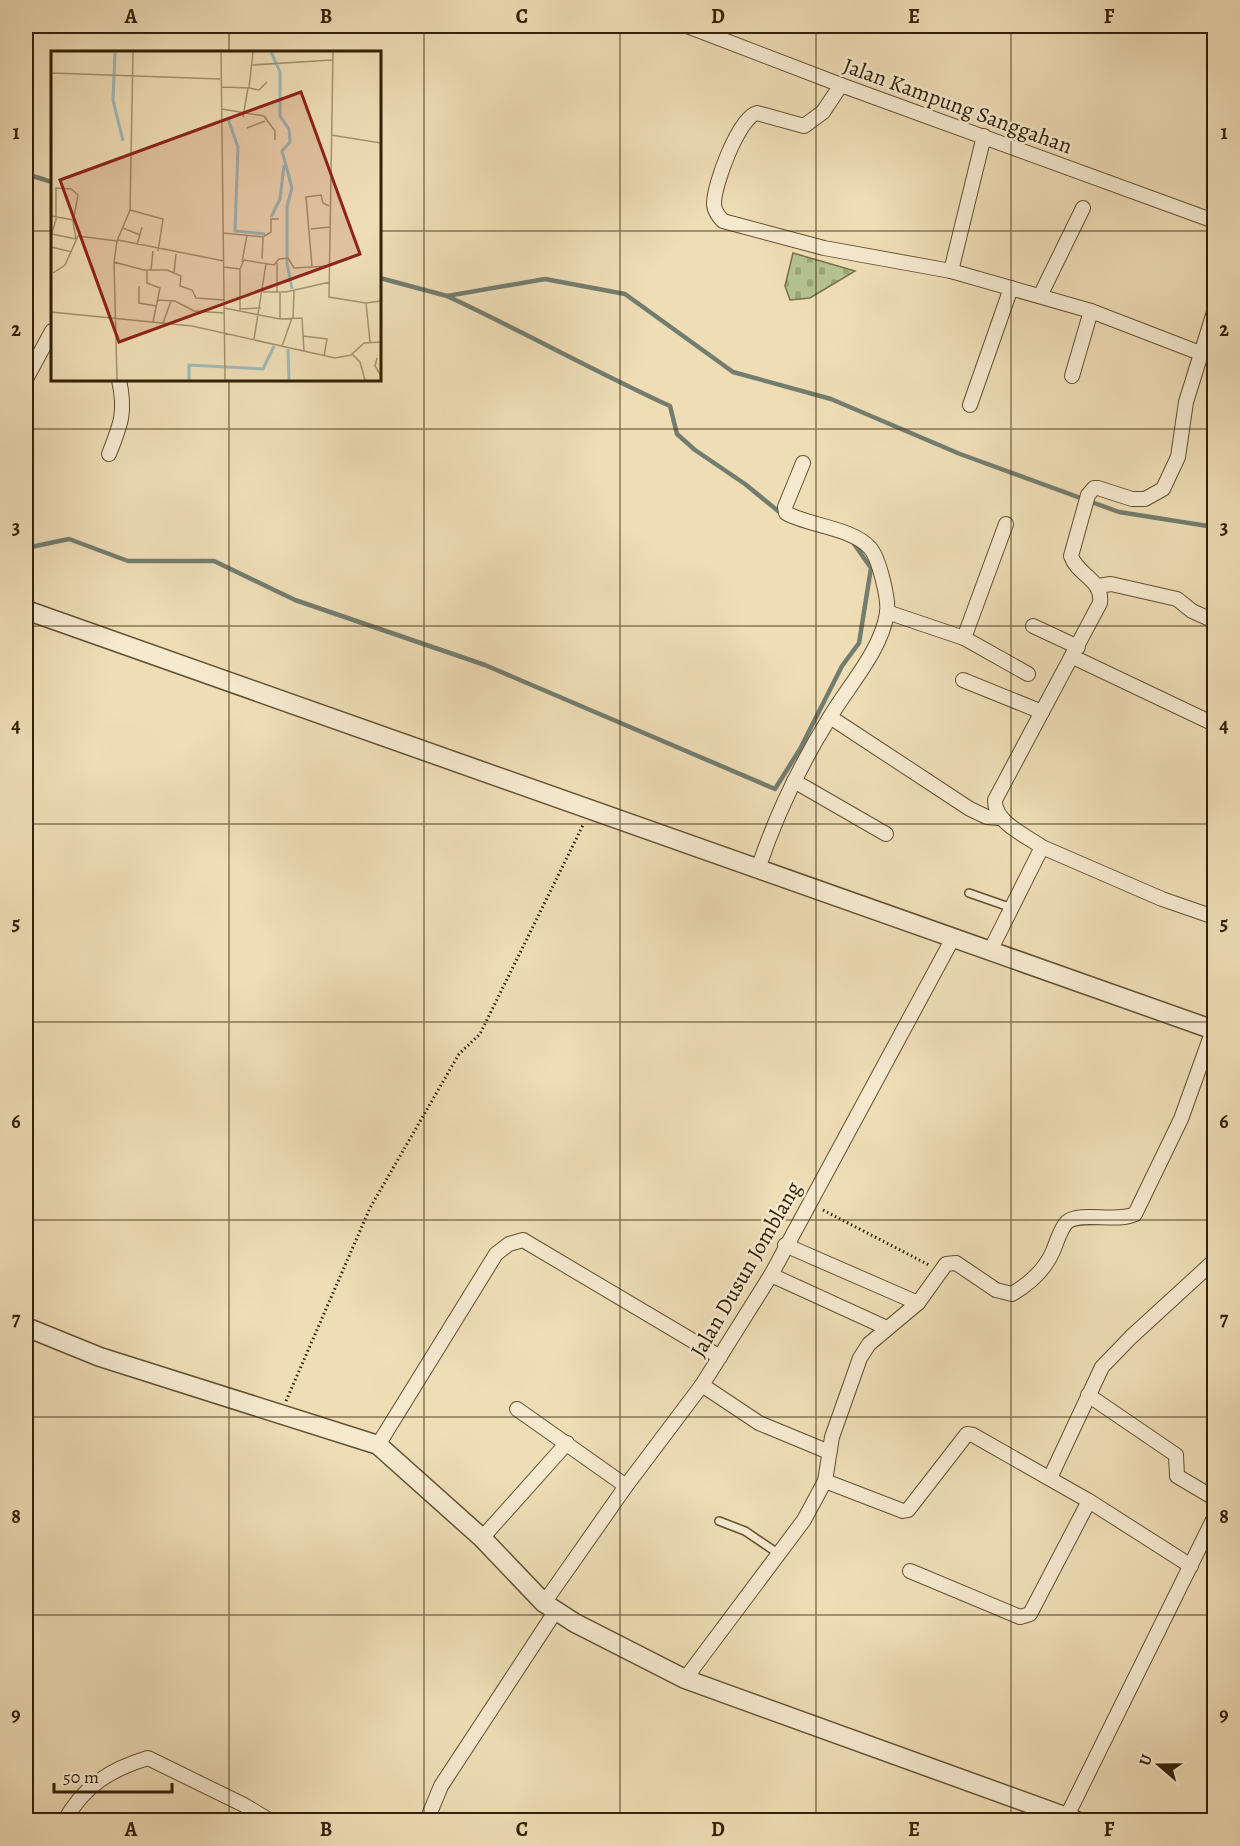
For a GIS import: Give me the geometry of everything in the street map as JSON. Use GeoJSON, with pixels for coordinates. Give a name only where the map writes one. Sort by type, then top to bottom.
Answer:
{"type":"FeatureCollection","features":[{"type":"Feature","properties":{"kind":"street","name":"Jalan Kampung Sanggahan"},"geometry":{"type":"LineString","coordinates":[[687,26],[841,85],[1215,221]]}},
{"type":"Feature","properties":{"kind":"street"},"geometry":{"type":"LineString","coordinates":[[841,85],[823,112],[804,126],[757,113],[751,114],[735,140],[715,193],[717,214],[723,221],[791,241],[951,271],[1091,311],[1200,353]]}},
{"type":"Feature","properties":{"kind":"street"},"geometry":{"type":"LineString","coordinates":[[951,271],[984,136]]}},
{"type":"Feature","properties":{"kind":"street"},"geometry":{"type":"LineString","coordinates":[[1040,296],[1083,208]]}},
{"type":"Feature","properties":{"kind":"street"},"geometry":{"type":"LineString","coordinates":[[970,405],[1011,288]]}},
{"type":"Feature","properties":{"kind":"street"},"geometry":{"type":"LineString","coordinates":[[1072,376],[1091,311]]}},
{"type":"Feature","properties":{"kind":"street"},"geometry":{"type":"LineString","coordinates":[[1215,312],[1186,402],[1178,456],[1163,489],[1145,499],[1122,497],[1094,488],[1086,501],[1071,556],[1079,569],[1098,585],[1100,603],[1076,652],[995,800],[995,809],[1000,818],[1042,847],[1162,899],[1215,917]]}},
{"type":"Feature","properties":{"kind":"street"},"geometry":{"type":"LineString","coordinates":[[26,379],[51,333]]}},
{"type":"Feature","properties":{"kind":"street"},"geometry":{"type":"LineString","coordinates":[[109,454],[123,420],[124,408],[119,381]]}},
{"type":"Feature","properties":{"kind":"street"},"geometry":{"type":"LineString","coordinates":[[758,869],[781,805],[830,717],[873,649],[887,612],[887,599],[875,555],[869,546],[849,536],[790,516],[784,510],[803,463]]}},
{"type":"Feature","properties":{"kind":"street"},"geometry":{"type":"LineString","coordinates":[[964,639],[1006,524]]}},
{"type":"Feature","properties":{"kind":"street"},"geometry":{"type":"LineString","coordinates":[[1098,585],[1111,584],[1177,599],[1192,611],[1215,621]]}},
{"type":"Feature","properties":{"kind":"street"},"geometry":{"type":"LineString","coordinates":[[26,610],[1214,1030],[1181,1119],[1135,1214],[1126,1218],[1074,1219],[1067,1223],[1047,1264],[1039,1274],[1012,1294],[996,1290],[956,1263],[946,1264],[918,1303],[869,1344],[850,1381],[829,1452],[825,1481],[804,1520],[685,1679]]}},
{"type":"Feature","properties":{"kind":"street"},"geometry":{"type":"LineString","coordinates":[[887,612],[964,639],[1028,674]]}},
{"type":"Feature","properties":{"kind":"street"},"geometry":{"type":"LineString","coordinates":[[1033,626],[1076,652],[1215,724]]}},
{"type":"Feature","properties":{"kind":"street"},"geometry":{"type":"LineString","coordinates":[[963,680],[1042,712]]}},
{"type":"Feature","properties":{"kind":"street"},"geometry":{"type":"LineString","coordinates":[[830,717],[970,809],[987,817],[1000,818]]}},
{"type":"Feature","properties":{"kind":"street"},"geometry":{"type":"LineString","coordinates":[[794,781],[886,834]]}},
{"type":"Feature","properties":{"kind":"street"},"geometry":{"type":"LineString","coordinates":[[990,951],[1042,847]]}},
{"type":"Feature","properties":{"kind":"street","name":"Jalan Dusun Jomblang"},"geometry":{"type":"LineString","coordinates":[[427,1821],[441,1786],[626,1486],[702,1385],[771,1275],[808,1202],[953,938]]}},
{"type":"Feature","properties":{"kind":"street"},"geometry":{"type":"LineString","coordinates":[[378,1445],[496,1254],[516,1241],[523,1240],[720,1357]]}},
{"type":"Feature","properties":{"kind":"street"},"geometry":{"type":"LineString","coordinates":[[785,1245],[918,1303]]}},
{"type":"Feature","properties":{"kind":"street"},"geometry":{"type":"LineString","coordinates":[[1050,1478],[1098,1374],[1114,1354],[1215,1261]]}},
{"type":"Feature","properties":{"kind":"street"},"geometry":{"type":"LineString","coordinates":[[771,1275],[887,1328]]}},
{"type":"Feature","properties":{"kind":"street"},"geometry":{"type":"LineString","coordinates":[[26,1327],[100,1357],[378,1445],[482,1538],[550,1607],[685,1679],[1069,1820],[1215,1518]]}},
{"type":"Feature","properties":{"kind":"street"},"geometry":{"type":"LineString","coordinates":[[702,1385],[759,1423],[829,1452]]}},
{"type":"Feature","properties":{"kind":"street"},"geometry":{"type":"LineString","coordinates":[[1088,1395],[1176,1455],[1177,1476],[1215,1498]]}},
{"type":"Feature","properties":{"kind":"street"},"geometry":{"type":"LineString","coordinates":[[517,1409],[626,1486]]}},
{"type":"Feature","properties":{"kind":"street"},"geometry":{"type":"LineString","coordinates":[[825,1481],[903,1511],[908,1510],[967,1434],[979,1437],[1050,1478],[1191,1566]]}},
{"type":"Feature","properties":{"kind":"street"},"geometry":{"type":"LineString","coordinates":[[482,1538],[567,1443]]}},
{"type":"Feature","properties":{"kind":"street"},"geometry":{"type":"LineString","coordinates":[[910,1571],[1020,1617],[1030,1614],[1089,1501]]}},
{"type":"Feature","properties":{"kind":"street"},"geometry":{"type":"LineString","coordinates":[[65,1821],[86,1790],[104,1776],[123,1766],[148,1758],[244,1805],[269,1821]]}},
{"type":"Feature","properties":{"kind":"lane"},"geometry":{"type":"LineString","coordinates":[[969,893],[1012,908]]}},
{"type":"Feature","properties":{"kind":"lane"},"geometry":{"type":"LineString","coordinates":[[719,1521],[745,1531],[779,1554]]}},
{"type":"Feature","properties":{"kind":"path"},"geometry":{"type":"LineString","coordinates":[[280,1413],[370,1208],[459,1054],[480,1034],[591,810]]}},
{"type":"Feature","properties":{"kind":"path"},"geometry":{"type":"LineString","coordinates":[[808,1202],[941,1271]]}},
{"type":"Feature","properties":{"kind":"green space"},"geometry":{"type":"Polygon","coordinates":[[[793,253],[855,271],[810,298],[790,300],[785,286],[793,253]]]}},
{"type":"Feature","properties":{"kind":"waterway"},"geometry":{"type":"LineString","coordinates":[[26,174],[51,182]]}},
{"type":"Feature","properties":{"kind":"waterway"},"geometry":{"type":"LineString","coordinates":[[381,278],[447,296],[545,279],[625,294],[733,372],[831,399],[960,454],[1119,512],[1214,527]]}},
{"type":"Feature","properties":{"kind":"waterway"},"geometry":{"type":"LineString","coordinates":[[447,296],[670,406],[677,434],[783,515]]}},
{"type":"Feature","properties":{"kind":"waterway"},"geometry":{"type":"LineString","coordinates":[[26,548],[69,539],[128,561],[214,561],[295,600],[485,665],[775,789],[800,749],[842,666],[859,643],[871,568],[852,541]]}}]}
